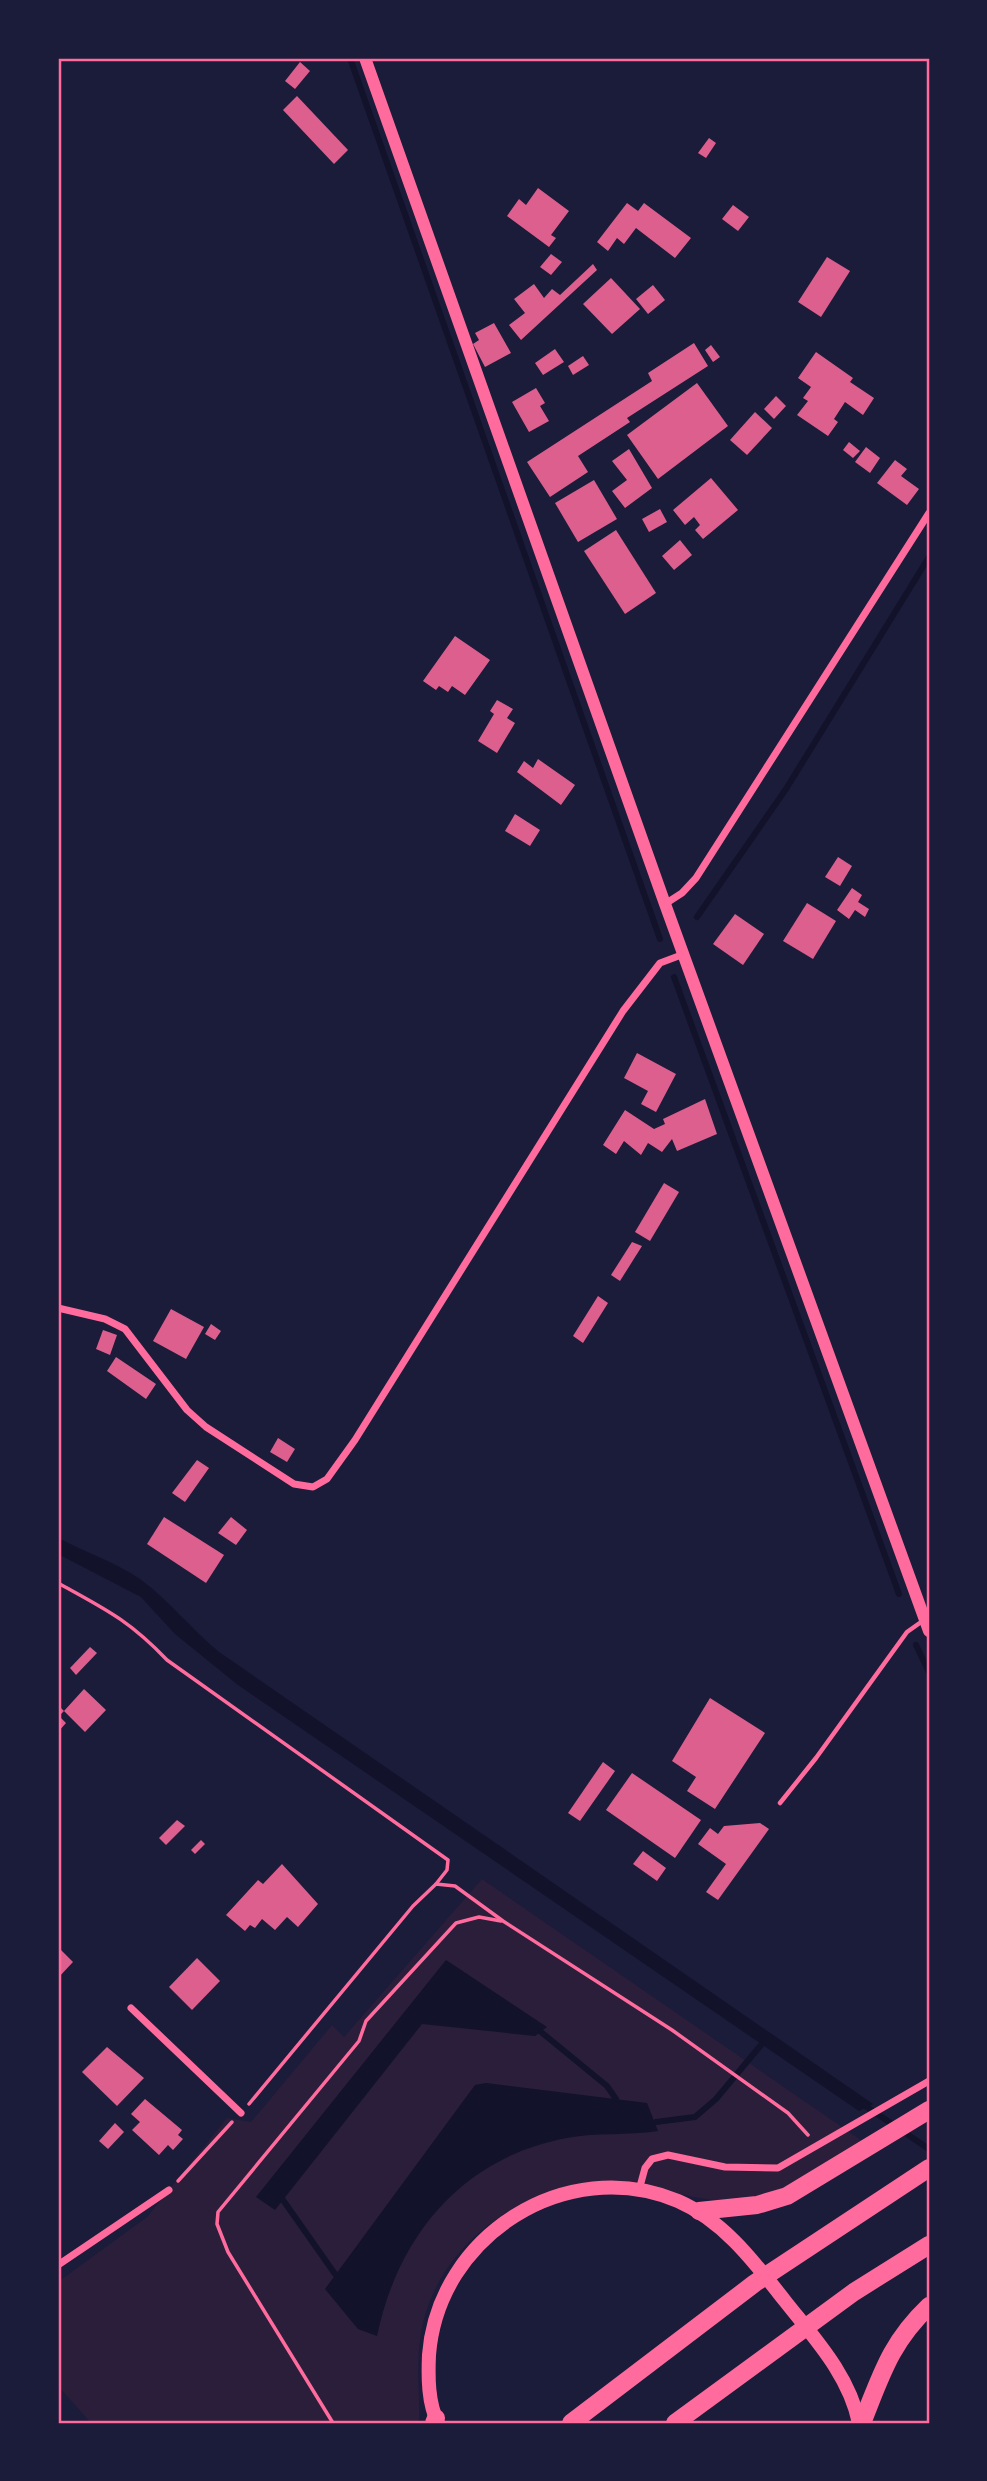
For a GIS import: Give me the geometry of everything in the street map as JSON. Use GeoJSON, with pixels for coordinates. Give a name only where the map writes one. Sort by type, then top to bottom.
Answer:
{"type":"FeatureCollection","features":[{"type":"Feature","properties":{"kind":"highway"},"geometry":{"type":"LineString","coordinates":[[699,2211],[757,2205],[787,2196],[925,2113]]}},
{"type":"Feature","properties":{"kind":"highway"},"geometry":{"type":"LineString","coordinates":[[571,2423],[755,2283],[929,2168]]}},
{"type":"Feature","properties":{"kind":"highway"},"geometry":{"type":"LineString","coordinates":[[675,2423],[854,2292],[929,2245]]}},
{"type":"Feature","properties":{"kind":"highway"},"geometry":{"type":"LineString","coordinates":[[860,2423],[898,2340],[929,2306]]}},
{"type":"Feature","properties":{"kind":"main road"},"geometry":{"type":"LineString","coordinates":[[436,2421],[428,2368],[433,2331],[444,2295],[470,2252],[508,2219],[552,2197],[602,2188],[639,2190],[676,2200],[699,2211],[755,2262],[828,2356],[848,2390],[860,2423]]}},
{"type":"Feature","properties":{"kind":"street"},"geometry":{"type":"LineString","coordinates":[[365,58],[665,904],[927,1625]]}},
{"type":"Feature","properties":{"kind":"street"},"geometry":{"type":"LineString","coordinates":[[665,904],[682,893],[696,878],[929,513]]}},
{"type":"Feature","properties":{"kind":"street"},"geometry":{"type":"LineString","coordinates":[[58,1308],[105,1319],[125,1329],[187,1410],[206,1427],[294,1484],[320,1484],[336,1469],[355,1440],[622,1012],[660,963],[684,954]]}},
{"type":"Feature","properties":{"kind":"street"},"geometry":{"type":"LineString","coordinates":[[131,2008],[241,2113]]}},
{"type":"Feature","properties":{"kind":"street"},"geometry":{"type":"LineString","coordinates":[[639,2190],[645,2168],[652,2159],[667,2155],[725,2167],[778,2168],[929,2081]]}},
{"type":"Feature","properties":{"kind":"street"},"geometry":{"type":"LineString","coordinates":[[58,2265],[169,2190]]}},
{"type":"Feature","properties":{"kind":"lane"},"geometry":{"type":"LineString","coordinates":[[780,1803],[907,1632],[927,1625]]}},
{"type":"Feature","properties":{"kind":"path"},"geometry":{"type":"LineString","coordinates":[[58,1583],[105,1607],[135,1627],[167,1660],[448,1860],[447,1870],[436,1884],[413,1906],[293,2054],[169,2190]]}},
{"type":"Feature","properties":{"kind":"path"},"geometry":{"type":"LineString","coordinates":[[436,1884],[455,1886],[503,1922],[568,1961],[729,2070],[788,2113],[818,2147]]}},
{"type":"Feature","properties":{"kind":"path"},"geometry":{"type":"LineString","coordinates":[[334,2423],[228,2252],[217,2224],[218,2212],[359,2041],[366,2021],[421,1958],[456,1923],[479,1917],[503,1922]]}},
{"type":"Feature","properties":{"kind":"shaded area"},"geometry":{"type":"Polygon","coordinates":[[[58,1538],[140,1579],[219,1652],[873,2104],[859,2111],[238,1685],[175,1634],[141,1597],[58,1554],[58,1538]]]}},
{"type":"Feature","properties":{"kind":"shaded area"},"geometry":{"type":"Polygon","coordinates":[[[482,1879],[871,2147],[811,2180],[762,2197],[715,2200],[640,2185],[592,2183],[560,2189],[528,2201],[499,2217],[473,2239],[451,2264],[434,2292],[423,2323],[419,2348],[419,2423],[91,2423],[58,2386],[58,2282],[147,2217],[227,2118],[251,2122],[332,2025],[344,2037],[482,1879]]]}},
{"type":"Feature","properties":{"kind":"shaded area"},"geometry":{"type":"Polygon","coordinates":[[[446,1960],[547,2027],[535,2036],[422,2024],[275,2210],[256,2197],[446,1960]]]}},
{"type":"Feature","properties":{"kind":"shaded area"},"geometry":{"type":"Polygon","coordinates":[[[486,2083],[647,2103],[658,2131],[567,2138],[530,2148],[496,2163],[467,2182],[441,2206],[419,2234],[401,2265],[387,2299],[377,2336],[358,2329],[325,2289],[475,2085],[486,2083]]]}},
{"type":"Feature","properties":{"kind":"building"},"geometry":{"type":"Polygon","coordinates":[[[300,62],[310,71],[295,89],[285,81],[300,62]]]}},
{"type":"Feature","properties":{"kind":"building"},"geometry":{"type":"Polygon","coordinates":[[[297,96],[348,150],[334,164],[283,110],[297,96]]]}},
{"type":"Feature","properties":{"kind":"building"},"geometry":{"type":"Polygon","coordinates":[[[709,138],[716,143],[706,158],[698,153],[709,138]]]}},
{"type":"Feature","properties":{"kind":"building"},"geometry":{"type":"Polygon","coordinates":[[[538,188],[569,211],[551,235],[556,238],[549,247],[507,216],[519,199],[526,205],[538,188]]]}},
{"type":"Feature","properties":{"kind":"building"},"geometry":{"type":"Polygon","coordinates":[[[627,203],[638,211],[644,203],[691,238],[675,258],[636,228],[624,244],[617,238],[608,251],[597,242],[627,203]]]}},
{"type":"Feature","properties":{"kind":"building"},"geometry":{"type":"Polygon","coordinates":[[[733,205],[749,217],[738,231],[722,219],[733,205]]]}},
{"type":"Feature","properties":{"kind":"building"},"geometry":{"type":"Polygon","coordinates":[[[551,254],[562,262],[551,275],[540,267],[551,254]]]}},
{"type":"Feature","properties":{"kind":"building"},"geometry":{"type":"Polygon","coordinates":[[[827,257],[850,271],[821,317],[798,302],[827,257]]]}},
{"type":"Feature","properties":{"kind":"building"},"geometry":{"type":"Polygon","coordinates":[[[593,264],[597,270],[521,340],[509,325],[525,313],[514,299],[534,284],[544,298],[552,289],[560,295],[593,264]]]}},
{"type":"Feature","properties":{"kind":"building"},"geometry":{"type":"Polygon","coordinates":[[[611,278],[640,309],[612,334],[583,304],[611,278]]]}},
{"type":"Feature","properties":{"kind":"building"},"geometry":{"type":"Polygon","coordinates":[[[653,285],[665,300],[648,314],[636,299],[653,285]]]}},
{"type":"Feature","properties":{"kind":"building"},"geometry":{"type":"Polygon","coordinates":[[[494,323],[511,353],[485,367],[473,344],[479,340],[475,333],[494,323]]]}},
{"type":"Feature","properties":{"kind":"building"},"geometry":{"type":"Polygon","coordinates":[[[694,343],[708,366],[627,418],[630,422],[578,456],[588,472],[550,497],[527,462],[652,381],[648,373],[694,343]]]}},
{"type":"Feature","properties":{"kind":"building"},"geometry":{"type":"Polygon","coordinates":[[[711,345],[720,357],[713,362],[705,350],[711,345]]]}},
{"type":"Feature","properties":{"kind":"building"},"geometry":{"type":"Polygon","coordinates":[[[555,349],[564,362],[543,375],[535,363],[555,349]]]}},
{"type":"Feature","properties":{"kind":"building"},"geometry":{"type":"Polygon","coordinates":[[[816,352],[853,378],[850,382],[874,398],[863,415],[845,402],[834,419],[838,422],[828,436],[797,415],[808,401],[803,398],[811,387],[798,378],[816,352]]]}},
{"type":"Feature","properties":{"kind":"building"},"geometry":{"type":"Polygon","coordinates":[[[583,356],[589,365],[573,375],[568,366],[583,356]]]}},
{"type":"Feature","properties":{"kind":"building"},"geometry":{"type":"Polygon","coordinates":[[[697,383],[728,426],[658,479],[627,435],[697,383]]]}},
{"type":"Feature","properties":{"kind":"building"},"geometry":{"type":"Polygon","coordinates":[[[536,388],[545,403],[540,406],[549,421],[529,432],[512,402],[536,388]]]}},
{"type":"Feature","properties":{"kind":"building"},"geometry":{"type":"Polygon","coordinates":[[[776,396],[786,406],[774,419],[764,409],[776,396]]]}},
{"type":"Feature","properties":{"kind":"building"},"geometry":{"type":"Polygon","coordinates":[[[755,412],[772,428],[747,455],[730,440],[755,412]]]}},
{"type":"Feature","properties":{"kind":"building"},"geometry":{"type":"Polygon","coordinates":[[[849,442],[860,451],[853,458],[843,450],[849,442]]]}},
{"type":"Feature","properties":{"kind":"building"},"geometry":{"type":"Polygon","coordinates":[[[866,447],[880,458],[870,473],[855,462],[866,447]]]}},
{"type":"Feature","properties":{"kind":"building"},"geometry":{"type":"Polygon","coordinates":[[[629,449],[652,488],[625,508],[612,491],[627,480],[612,461],[629,449]]]}},
{"type":"Feature","properties":{"kind":"building"},"geometry":{"type":"Polygon","coordinates":[[[895,460],[907,469],[901,476],[919,489],[907,505],[877,483],[895,460]]]}},
{"type":"Feature","properties":{"kind":"building"},"geometry":{"type":"Polygon","coordinates":[[[711,478],[738,510],[703,539],[695,530],[700,525],[694,517],[685,525],[673,510],[711,478]]]}},
{"type":"Feature","properties":{"kind":"building"},"geometry":{"type":"Polygon","coordinates":[[[594,480],[617,519],[578,542],[555,503],[594,480]]]}},
{"type":"Feature","properties":{"kind":"building"},"geometry":{"type":"Polygon","coordinates":[[[660,509],[667,522],[649,532],[642,519],[660,509]]]}},
{"type":"Feature","properties":{"kind":"building"},"geometry":{"type":"Polygon","coordinates":[[[616,530],[656,593],[625,614],[584,551],[616,530]]]}},
{"type":"Feature","properties":{"kind":"building"},"geometry":{"type":"Polygon","coordinates":[[[680,540],[692,555],[674,570],[662,556],[680,540]]]}},
{"type":"Feature","properties":{"kind":"building"},"geometry":{"type":"Polygon","coordinates":[[[455,636],[490,660],[465,695],[452,686],[448,692],[439,686],[436,690],[423,681],[455,636]]]}},
{"type":"Feature","properties":{"kind":"building"},"geometry":{"type":"Polygon","coordinates":[[[497,700],[513,709],[507,718],[515,723],[497,753],[478,741],[494,714],[490,711],[497,700]]]}},
{"type":"Feature","properties":{"kind":"building"},"geometry":{"type":"Polygon","coordinates":[[[538,759],[575,785],[561,805],[517,772],[524,761],[533,768],[538,759]]]}},
{"type":"Feature","properties":{"kind":"building"},"geometry":{"type":"Polygon","coordinates":[[[515,814],[540,830],[530,846],[505,831],[515,814]]]}},
{"type":"Feature","properties":{"kind":"building"},"geometry":{"type":"Polygon","coordinates":[[[838,857],[852,866],[840,886],[825,877],[838,857]]]}},
{"type":"Feature","properties":{"kind":"building"},"geometry":{"type":"Polygon","coordinates":[[[852,888],[862,895],[858,902],[869,909],[865,917],[855,910],[849,919],[837,910],[852,888]]]}},
{"type":"Feature","properties":{"kind":"building"},"geometry":{"type":"Polygon","coordinates":[[[807,903],[836,921],[813,959],[783,941],[807,903]]]}},
{"type":"Feature","properties":{"kind":"building"},"geometry":{"type":"Polygon","coordinates":[[[735,914],[764,934],[743,965],[713,944],[735,914]]]}},
{"type":"Feature","properties":{"kind":"building"},"geometry":{"type":"Polygon","coordinates":[[[637,1053],[676,1074],[656,1112],[641,1104],[648,1091],[624,1078],[637,1053]]]}},
{"type":"Feature","properties":{"kind":"building"},"geometry":{"type":"Polygon","coordinates":[[[705,1099],[717,1134],[677,1151],[672,1139],[662,1152],[648,1143],[641,1155],[624,1141],[616,1154],[603,1145],[625,1110],[654,1129],[665,1124],[663,1119],[705,1099]]]}},
{"type":"Feature","properties":{"kind":"building"},"geometry":{"type":"Polygon","coordinates":[[[664,1183],[679,1192],[650,1241],[635,1232],[664,1183]]]}},
{"type":"Feature","properties":{"kind":"building"},"geometry":{"type":"Polygon","coordinates":[[[632,1242],[642,1246],[620,1281],[611,1275],[632,1242]]]}},
{"type":"Feature","properties":{"kind":"building"},"geometry":{"type":"Polygon","coordinates":[[[598,1296],[608,1303],[583,1343],[573,1336],[598,1296]]]}},
{"type":"Feature","properties":{"kind":"building"},"geometry":{"type":"Polygon","coordinates":[[[171,1309],[204,1327],[186,1359],[153,1341],[171,1309]]]}},
{"type":"Feature","properties":{"kind":"building"},"geometry":{"type":"Polygon","coordinates":[[[211,1324],[221,1331],[215,1340],[205,1334],[211,1324]]]}},
{"type":"Feature","properties":{"kind":"building"},"geometry":{"type":"Polygon","coordinates":[[[103,1330],[117,1335],[110,1355],[96,1349],[103,1330]]]}},
{"type":"Feature","properties":{"kind":"building"},"geometry":{"type":"Polygon","coordinates":[[[116,1357],[156,1384],[146,1399],[107,1371],[116,1357]]]}},
{"type":"Feature","properties":{"kind":"building"},"geometry":{"type":"Polygon","coordinates":[[[278,1438],[295,1449],[287,1462],[270,1452],[278,1438]]]}},
{"type":"Feature","properties":{"kind":"building"},"geometry":{"type":"Polygon","coordinates":[[[197,1460],[209,1468],[185,1502],[172,1493],[197,1460]]]}},
{"type":"Feature","properties":{"kind":"building"},"geometry":{"type":"Polygon","coordinates":[[[164,1517],[224,1555],[206,1583],[147,1544],[164,1517]]]}},
{"type":"Feature","properties":{"kind":"building"},"geometry":{"type":"Polygon","coordinates":[[[231,1517],[247,1530],[236,1545],[218,1533],[231,1517]]]}},
{"type":"Feature","properties":{"kind":"building"},"geometry":{"type":"Polygon","coordinates":[[[90,1647],[97,1653],[76,1675],[70,1668],[90,1647]]]}},
{"type":"Feature","properties":{"kind":"building"},"geometry":{"type":"Polygon","coordinates":[[[84,1689],[106,1710],[85,1732],[64,1711],[84,1689]]]}},
{"type":"Feature","properties":{"kind":"building"},"geometry":{"type":"Polygon","coordinates":[[[710,1698],[765,1733],[715,1809],[687,1791],[696,1777],[672,1761],[710,1698]]]}},
{"type":"Feature","properties":{"kind":"building"},"geometry":{"type":"Polygon","coordinates":[[[58,1705],[64,1711],[59,1716],[66,1723],[58,1732],[58,1705]]]}},
{"type":"Feature","properties":{"kind":"building"},"geometry":{"type":"Polygon","coordinates":[[[603,1762],[615,1771],[580,1821],[568,1813],[603,1762]]]}},
{"type":"Feature","properties":{"kind":"building"},"geometry":{"type":"Polygon","coordinates":[[[632,1773],[701,1820],[675,1858],[606,1810],[632,1773]]]}},
{"type":"Feature","properties":{"kind":"building"},"geometry":{"type":"Polygon","coordinates":[[[177,1820],[185,1826],[166,1845],[159,1838],[177,1820]]]}},
{"type":"Feature","properties":{"kind":"building"},"geometry":{"type":"Polygon","coordinates":[[[760,1823],[769,1829],[718,1900],[706,1892],[726,1864],[698,1844],[710,1828],[718,1834],[724,1826],[760,1823]]]}},
{"type":"Feature","properties":{"kind":"building"},"geometry":{"type":"Polygon","coordinates":[[[201,1840],[205,1844],[195,1854],[191,1850],[201,1840]]]}},
{"type":"Feature","properties":{"kind":"building"},"geometry":{"type":"Polygon","coordinates":[[[643,1851],[666,1868],[657,1881],[633,1864],[643,1851]]]}},
{"type":"Feature","properties":{"kind":"building"},"geometry":{"type":"Polygon","coordinates":[[[282,1864],[318,1904],[298,1927],[287,1917],[275,1930],[262,1919],[255,1928],[250,1925],[245,1931],[226,1915],[258,1880],[263,1884],[282,1864]]]}},
{"type":"Feature","properties":{"kind":"building"},"geometry":{"type":"Polygon","coordinates":[[[58,1947],[73,1962],[58,1978],[58,1947]]]}},
{"type":"Feature","properties":{"kind":"building"},"geometry":{"type":"Polygon","coordinates":[[[197,1958],[220,1981],[192,2010],[169,1987],[197,1958]]]}},
{"type":"Feature","properties":{"kind":"building"},"geometry":{"type":"Polygon","coordinates":[[[107,2047],[144,2078],[117,2106],[82,2072],[107,2047]]]}},
{"type":"Feature","properties":{"kind":"building"},"geometry":{"type":"Polygon","coordinates":[[[145,2099],[182,2130],[178,2135],[183,2139],[173,2150],[168,2145],[159,2155],[132,2130],[140,2122],[131,2114],[145,2099]]]}},
{"type":"Feature","properties":{"kind":"building"},"geometry":{"type":"Polygon","coordinates":[[[115,2123],[124,2132],[108,2149],[99,2141],[115,2123]]]}},
{"type":"Feature","properties":{"kind":"waterway"},"geometry":{"type":"LineString","coordinates":[[350,58],[660,939]]}},
{"type":"Feature","properties":{"kind":"waterway"},"geometry":{"type":"LineString","coordinates":[[697,917],[786,789],[929,557]]}},
{"type":"Feature","properties":{"kind":"waterway"},"geometry":{"type":"LineString","coordinates":[[674,977],[899,1594]]}},
{"type":"Feature","properties":{"kind":"waterway"},"geometry":{"type":"LineString","coordinates":[[916,1645],[929,1672]]}},
{"type":"Feature","properties":{"kind":"waterway"},"geometry":{"type":"LineString","coordinates":[[541,2032],[607,2086],[616,2099]]}},
{"type":"Feature","properties":{"kind":"waterway"},"geometry":{"type":"LineString","coordinates":[[656,2122],[695,2117],[716,2099],[761,2045]]}},
{"type":"Feature","properties":{"kind":"waterway"},"geometry":{"type":"LineString","coordinates":[[861,2103],[929,2149]]}},
{"type":"Feature","properties":{"kind":"waterway"},"geometry":{"type":"LineString","coordinates":[[283,2200],[335,2274]]}}]}
